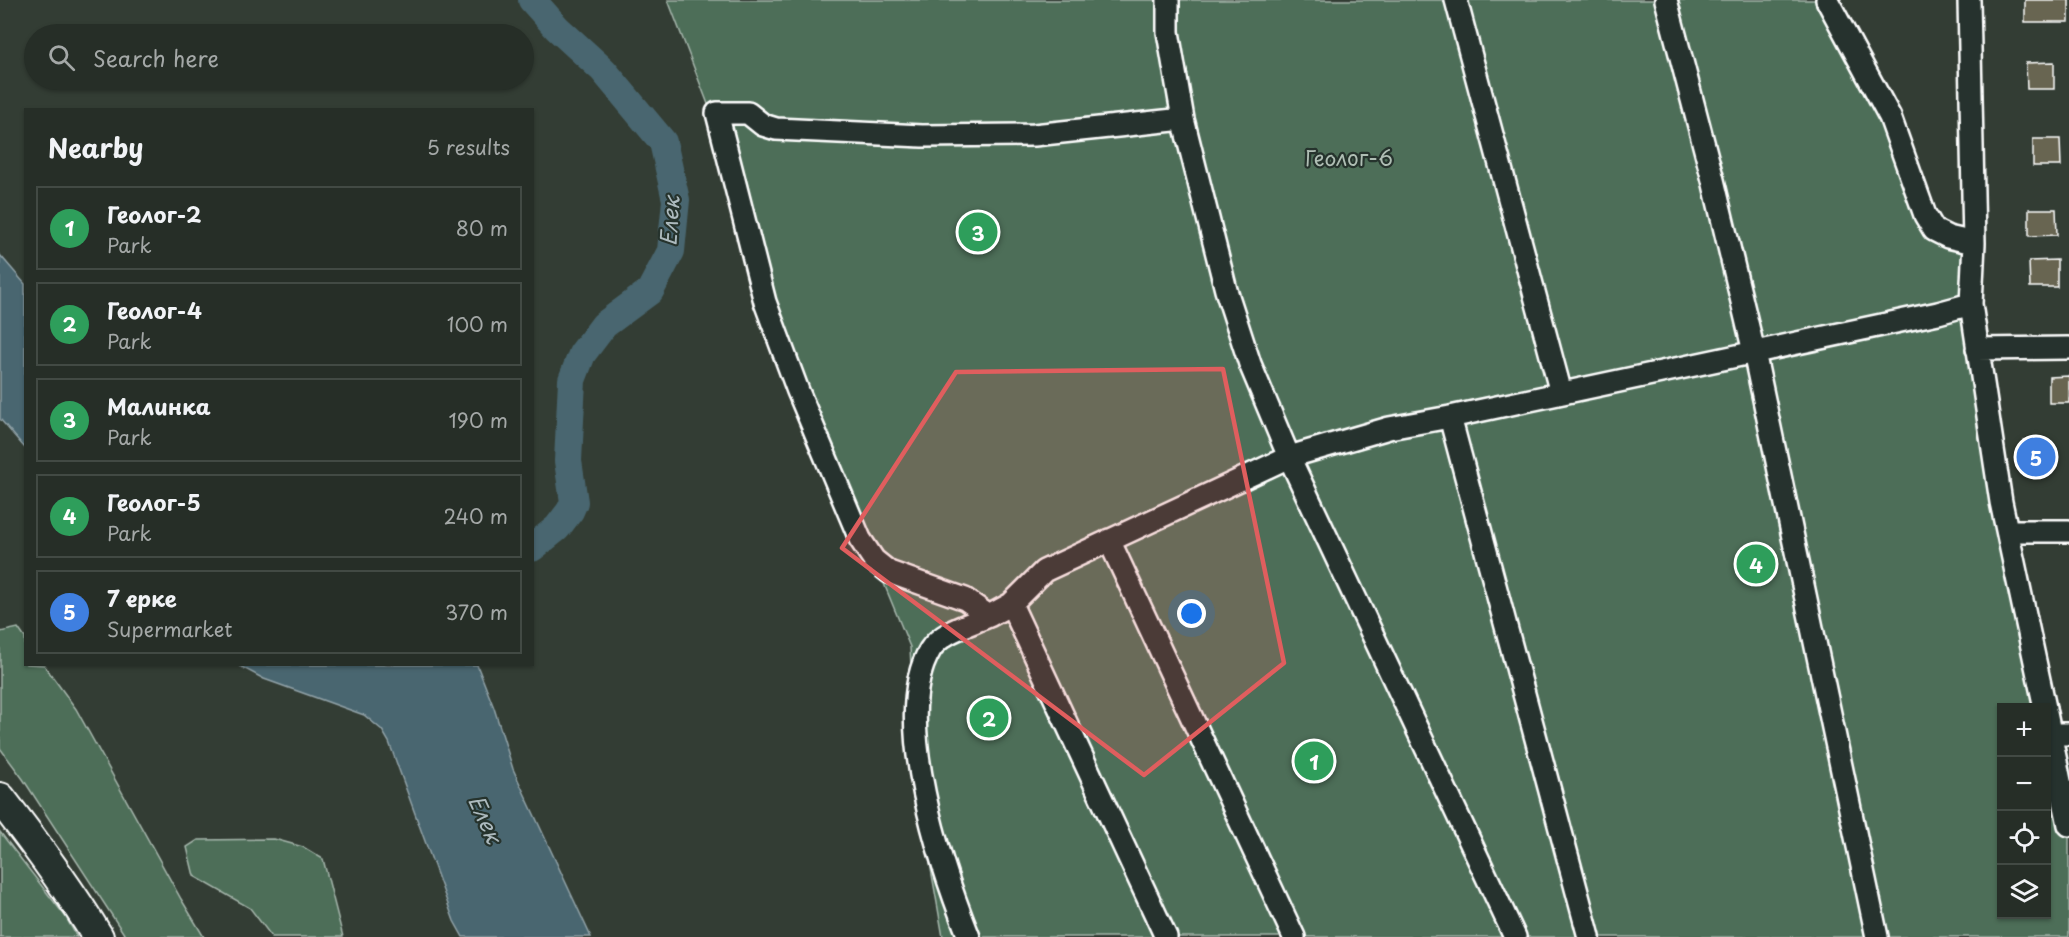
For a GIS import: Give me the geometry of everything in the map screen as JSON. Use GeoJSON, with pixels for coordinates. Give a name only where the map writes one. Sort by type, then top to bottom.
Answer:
{"type":"FeatureCollection","features":[{"type":"Feature","properties":{"kind":"highway"},"geometry":{"type":"LineString","coordinates":[[0,798],[44,857],[98,937]]}},
{"type":"Feature","properties":{"kind":"street"},"geometry":{"type":"LineString","coordinates":[[1168,0],[1168,32],[1183,119],[1226,290],[1250,364],[1288,457],[1515,937]]}},
{"type":"Feature","properties":{"kind":"street"},"geometry":{"type":"LineString","coordinates":[[1456,0],[1561,393]]}},
{"type":"Feature","properties":{"kind":"street"},"geometry":{"type":"LineString","coordinates":[[1666,0],[1713,180],[1754,352],[1877,937]]}},
{"type":"Feature","properties":{"kind":"street"},"geometry":{"type":"LineString","coordinates":[[1827,0],[1890,117],[1925,215],[1935,230],[1948,237],[1974,243]]}},
{"type":"Feature","properties":{"kind":"street"},"geometry":{"type":"LineString","coordinates":[[1968,0],[1974,243],[1971,304],[2001,502],[2044,703]]}},
{"type":"Feature","properties":{"kind":"street"},"geometry":{"type":"LineString","coordinates":[[988,616],[965,599],[889,572],[874,560],[860,539],[798,391],[765,302],[717,113],[748,113],[763,125],[776,129],[922,136],[1034,135],[1183,119]]}},
{"type":"Feature","properties":{"kind":"street"},"geometry":{"type":"LineString","coordinates":[[969,937],[940,854],[925,800],[916,732],[915,696],[931,649],[945,635],[1011,604],[1044,571],[1288,457],[1389,428],[1450,417],[1938,313],[1971,304]]}},
{"type":"Feature","properties":{"kind":"street"},"geometry":{"type":"LineString","coordinates":[[1977,349],[2069,348]]}},
{"type":"Feature","properties":{"kind":"street"},"geometry":{"type":"LineString","coordinates":[[1450,417],[1589,937]]}},
{"type":"Feature","properties":{"kind":"street"},"geometry":{"type":"LineString","coordinates":[[2008,531],[2069,531]]}},
{"type":"Feature","properties":{"kind":"street"},"geometry":{"type":"LineString","coordinates":[[1109,540],[1294,937]]}},
{"type":"Feature","properties":{"kind":"street"},"geometry":{"type":"LineString","coordinates":[[1011,604],[1166,937]]}},
{"type":"Feature","properties":{"kind":"street"},"geometry":{"type":"LineString","coordinates":[[2055,727],[2069,825]]}},
{"type":"Feature","properties":{"kind":"highlighted area"},"geometry":{"type":"Polygon","coordinates":[[[1223,369],[1284,663],[1144,775],[842,548],[956,372],[1223,369]]]}},
{"type":"Feature","properties":{"kind":"green space","name":"Геолог-6"},"geometry":{"type":"Polygon","coordinates":[[[668,0],[1824,0],[1879,107],[1910,191],[1963,246],[2045,703],[1997,703],[1997,919],[2051,919],[2051,731],[2069,814],[2069,937],[943,937],[917,790],[910,647],[827,445],[765,338],[716,125],[668,0]]]}},
{"type":"Feature","properties":{"kind":"green space"},"geometry":{"type":"Polygon","coordinates":[[[18,628],[24,637],[24,666],[45,666],[76,709],[204,937],[126,937],[23,779],[0,748],[0,632],[18,628]]]}},
{"type":"Feature","properties":{"kind":"green space"},"geometry":{"type":"Polygon","coordinates":[[[0,832],[65,916],[77,937],[0,937],[0,832]]]}},
{"type":"Feature","properties":{"kind":"green space"},"geometry":{"type":"Polygon","coordinates":[[[274,839],[303,847],[323,859],[343,937],[272,937],[250,908],[194,876],[187,847],[198,840],[274,839]]]}},
{"type":"Feature","properties":{"kind":"water"},"geometry":{"type":"Polygon","coordinates":[[[0,255],[24,283],[24,447],[0,419],[0,255]]]}},
{"type":"Feature","properties":{"kind":"water"},"geometry":{"type":"Polygon","coordinates":[[[240,666],[477,666],[494,708],[513,769],[591,937],[463,937],[454,921],[389,742],[382,730],[364,715],[264,679],[240,666]]]}},
{"type":"Feature","properties":{"kind":"building"},"geometry":{"type":"Polygon","coordinates":[[[2025,0],[2069,0],[2069,22],[2025,22],[2025,0]]]}},
{"type":"Feature","properties":{"kind":"building"},"geometry":{"type":"Polygon","coordinates":[[[2054,62],[2054,89],[2027,89],[2026,63],[2054,62]]]}},
{"type":"Feature","properties":{"kind":"building"},"geometry":{"type":"Polygon","coordinates":[[[2033,139],[2060,139],[2061,166],[2033,166],[2033,139]]]}},
{"type":"Feature","properties":{"kind":"building"},"geometry":{"type":"Polygon","coordinates":[[[2029,209],[2056,209],[2057,235],[2029,236],[2029,209]]]}},
{"type":"Feature","properties":{"kind":"building"},"geometry":{"type":"Polygon","coordinates":[[[2057,260],[2057,287],[2030,287],[2029,261],[2057,260]]]}},
{"type":"Feature","properties":{"kind":"building"},"geometry":{"type":"Polygon","coordinates":[[[2069,376],[2069,403],[2049,403],[2049,377],[2069,376]]]}},
{"type":"Feature","properties":{"kind":"building"},"geometry":{"type":"Polygon","coordinates":[[[2024,440],[2049,442],[2047,475],[2022,473],[2024,440]]]}},
{"type":"Feature","properties":{"kind":"waterway","name":"Елек"},"geometry":{"type":"LineString","coordinates":[[532,0],[557,28],[603,70],[663,142],[676,200],[671,251],[650,291],[604,325],[582,354],[572,380],[568,461],[574,502],[557,528],[534,546]]}},
{"type":"Feature","properties":{"kind":"place","name":"Малинка"},"geometry":{"type":"Point","coordinates":[978,232]}},
{"type":"Feature","properties":{"kind":"place","name":"7 ерке"},"geometry":{"type":"Point","coordinates":[2036,457]}},
{"type":"Feature","properties":{"kind":"place","name":"Геолог-5"},"geometry":{"type":"Point","coordinates":[1756,564]}},
{"type":"Feature","properties":{"kind":"place","name":"Геолог-4"},"geometry":{"type":"Point","coordinates":[989,718]}},
{"type":"Feature","properties":{"kind":"place","name":"Геолог-2"},"geometry":{"type":"Point","coordinates":[1314,761]}}]}
